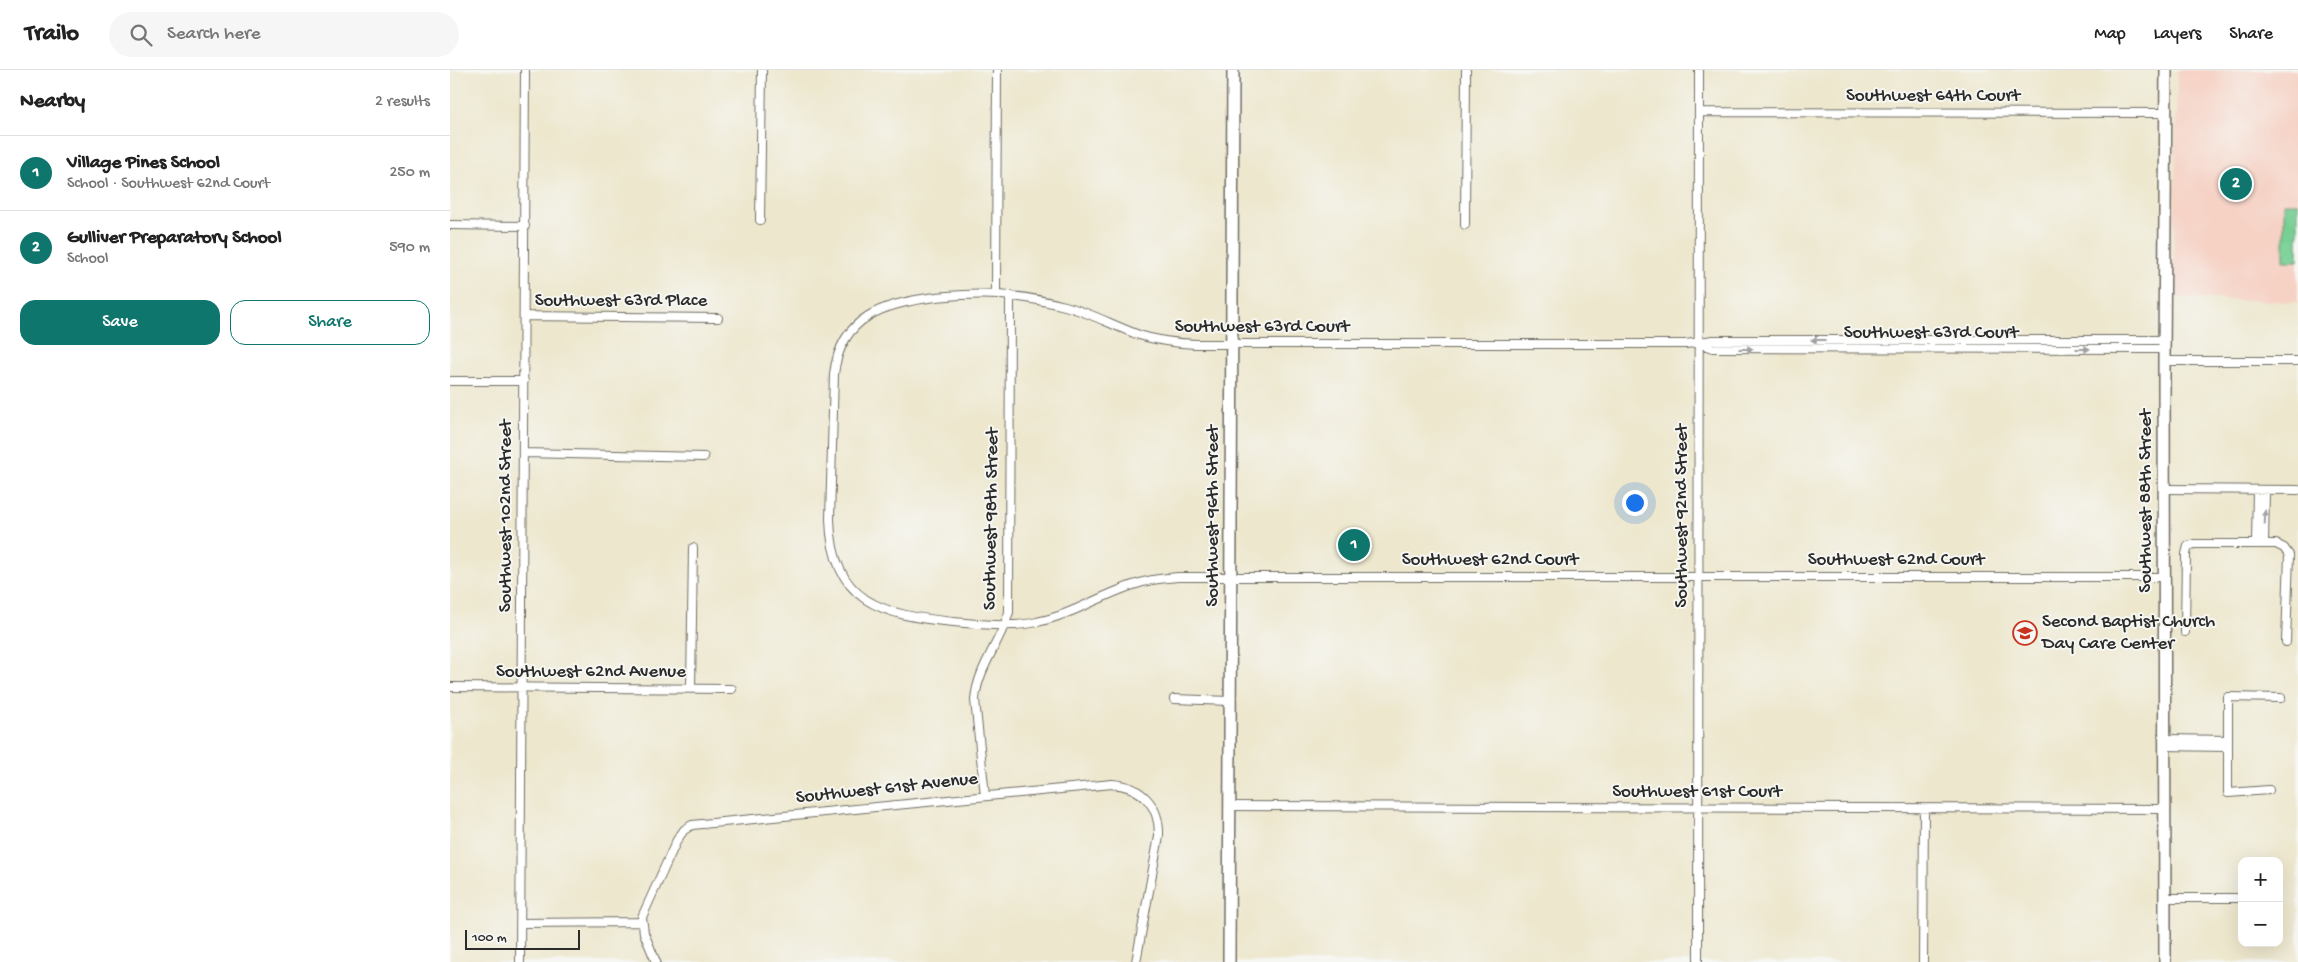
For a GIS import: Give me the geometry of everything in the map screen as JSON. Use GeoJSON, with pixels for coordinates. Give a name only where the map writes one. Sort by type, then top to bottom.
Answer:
{"type":"FeatureCollection","features":[{"type":"Feature","properties":{"kind":"street","name":"Southwest 102nd Street"},"geometry":{"type":"LineString","coordinates":[[520,962],[525,70]]}},
{"type":"Feature","properties":{"kind":"street"},"geometry":{"type":"LineString","coordinates":[[760,220],[762,70]]}},
{"type":"Feature","properties":{"kind":"street"},"geometry":{"type":"LineString","coordinates":[[996,294],[997,70]]}},
{"type":"Feature","properties":{"kind":"street","name":"Southwest 96th Street"},"geometry":{"type":"LineString","coordinates":[[1229,962],[1233,70]]}},
{"type":"Feature","properties":{"kind":"street"},"geometry":{"type":"LineString","coordinates":[[1465,225],[1466,70]]}},
{"type":"Feature","properties":{"kind":"street","name":"Southwest 92nd Street"},"geometry":{"type":"LineString","coordinates":[[1698,962],[1699,70]]}},
{"type":"Feature","properties":{"kind":"street","name":"Southwest 88th Street"},"geometry":{"type":"LineString","coordinates":[[2165,962],[2163,489],[2166,70]]}},
{"type":"Feature","properties":{"kind":"street","name":"Southwest 64th Court"},"geometry":{"type":"LineString","coordinates":[[1699,112],[2166,113]]}},
{"type":"Feature","properties":{"kind":"street"},"geometry":{"type":"LineString","coordinates":[[450,225],[524,226]]}},
{"type":"Feature","properties":{"kind":"street","name":"Southwest 63rd Court"},"geometry":{"type":"LineString","coordinates":[[841,573],[832,541],[830,520],[836,359],[847,336],[866,317],[887,306],[927,298],[996,294],[1010,295],[1078,310],[1128,331],[1161,341],[1187,344],[1698,343],[1713,340],[2063,340],[2164,350]]}},
{"type":"Feature","properties":{"kind":"street","name":"Southwest 98th Street"},"geometry":{"type":"LineString","coordinates":[[985,796],[975,694],[1009,612],[1010,295]]}},
{"type":"Feature","properties":{"kind":"street","name":"Southwest 63rd Place"},"geometry":{"type":"LineString","coordinates":[[524,316],[718,318]]}},
{"type":"Feature","properties":{"kind":"street"},"geometry":{"type":"LineString","coordinates":[[1795,340],[1795,349]]}},
{"type":"Feature","properties":{"kind":"street"},"geometry":{"type":"LineString","coordinates":[[1885,348],[1886,340]]}},
{"type":"Feature","properties":{"kind":"street"},"geometry":{"type":"LineString","coordinates":[[1973,340],[1973,349]]}},
{"type":"Feature","properties":{"kind":"street"},"geometry":{"type":"LineString","coordinates":[[2062,349],[2063,340]]}},
{"type":"Feature","properties":{"kind":"street","name":"Southwest 63rd Court"},"geometry":{"type":"LineString","coordinates":[[1698,343],[1713,348],[2164,350]]}},
{"type":"Feature","properties":{"kind":"street"},"geometry":{"type":"LineString","coordinates":[[2164,350],[2298,361]]}},
{"type":"Feature","properties":{"kind":"street"},"geometry":{"type":"LineString","coordinates":[[450,381],[524,381]]}},
{"type":"Feature","properties":{"kind":"street"},"geometry":{"type":"LineString","coordinates":[[523,453],[704,457]]}},
{"type":"Feature","properties":{"kind":"street"},"geometry":{"type":"LineString","coordinates":[[2163,489],[2298,490]]}},
{"type":"Feature","properties":{"kind":"street"},"geometry":{"type":"LineString","coordinates":[[2257,490],[2260,544]]}},
{"type":"Feature","properties":{"kind":"street"},"geometry":{"type":"LineString","coordinates":[[2260,544],[2265,490]]}},
{"type":"Feature","properties":{"kind":"street"},"geometry":{"type":"LineString","coordinates":[[2185,632],[2186,554],[2191,544],[2260,544],[2280,546],[2287,551],[2289,566],[2286,642]]}},
{"type":"Feature","properties":{"kind":"street"},"geometry":{"type":"LineString","coordinates":[[691,688],[693,548]]}},
{"type":"Feature","properties":{"kind":"street","name":"Southwest 62nd Court"},"geometry":{"type":"LineString","coordinates":[[841,573],[861,596],[875,605],[897,614],[962,623],[1005,624],[1034,623],[1060,616],[1140,582],[1178,577],[2164,577]]}},
{"type":"Feature","properties":{"kind":"street","name":"Southwest 62nd Avenue"},"geometry":{"type":"LineString","coordinates":[[450,687],[732,689]]}},
{"type":"Feature","properties":{"kind":"street"},"geometry":{"type":"LineString","coordinates":[[2269,790],[2228,792],[2228,697],[2281,698]]}},
{"type":"Feature","properties":{"kind":"street"},"geometry":{"type":"LineString","coordinates":[[1174,699],[1230,701]]}},
{"type":"Feature","properties":{"kind":"street"},"geometry":{"type":"LineString","coordinates":[[2164,743],[2228,744]]}},
{"type":"Feature","properties":{"kind":"street","name":"Southwest 61st Avenue"},"geometry":{"type":"LineString","coordinates":[[642,922],[644,910],[680,834],[692,825],[1112,784],[1131,788],[1150,801],[1159,820],[1159,836],[1136,962]]}},
{"type":"Feature","properties":{"kind":"street","name":"Southwest 61st Court"},"geometry":{"type":"LineString","coordinates":[[1230,806],[2164,809]]}},
{"type":"Feature","properties":{"kind":"street"},"geometry":{"type":"LineString","coordinates":[[1923,962],[1924,809]]}},
{"type":"Feature","properties":{"kind":"street"},"geometry":{"type":"LineString","coordinates":[[2164,898],[2238,898]]}},
{"type":"Feature","properties":{"kind":"street"},"geometry":{"type":"LineString","coordinates":[[520,923],[642,922],[644,933],[656,962]]}},
{"type":"Feature","properties":{"kind":"shaded area"},"geometry":{"type":"Polygon","coordinates":[[[2177,70],[2298,70],[2298,302],[2173,298],[2177,70]]]}},
{"type":"Feature","properties":{"kind":"green space"},"geometry":{"type":"Polygon","coordinates":[[[2284,203],[2298,203],[2298,261],[2284,261],[2284,203]]]}},
{"type":"Feature","properties":{"kind":"place","name":"Gulliver Preparatory School"},"geometry":{"type":"Point","coordinates":[2236,184]}},
{"type":"Feature","properties":{"kind":"place","name":"Village Pines School"},"geometry":{"type":"Point","coordinates":[1354,545]}},
{"type":"Feature","properties":{"kind":"place","name":"Second Baptist Church Day Care Center"},"geometry":{"type":"Point","coordinates":[2025,633]}}]}
